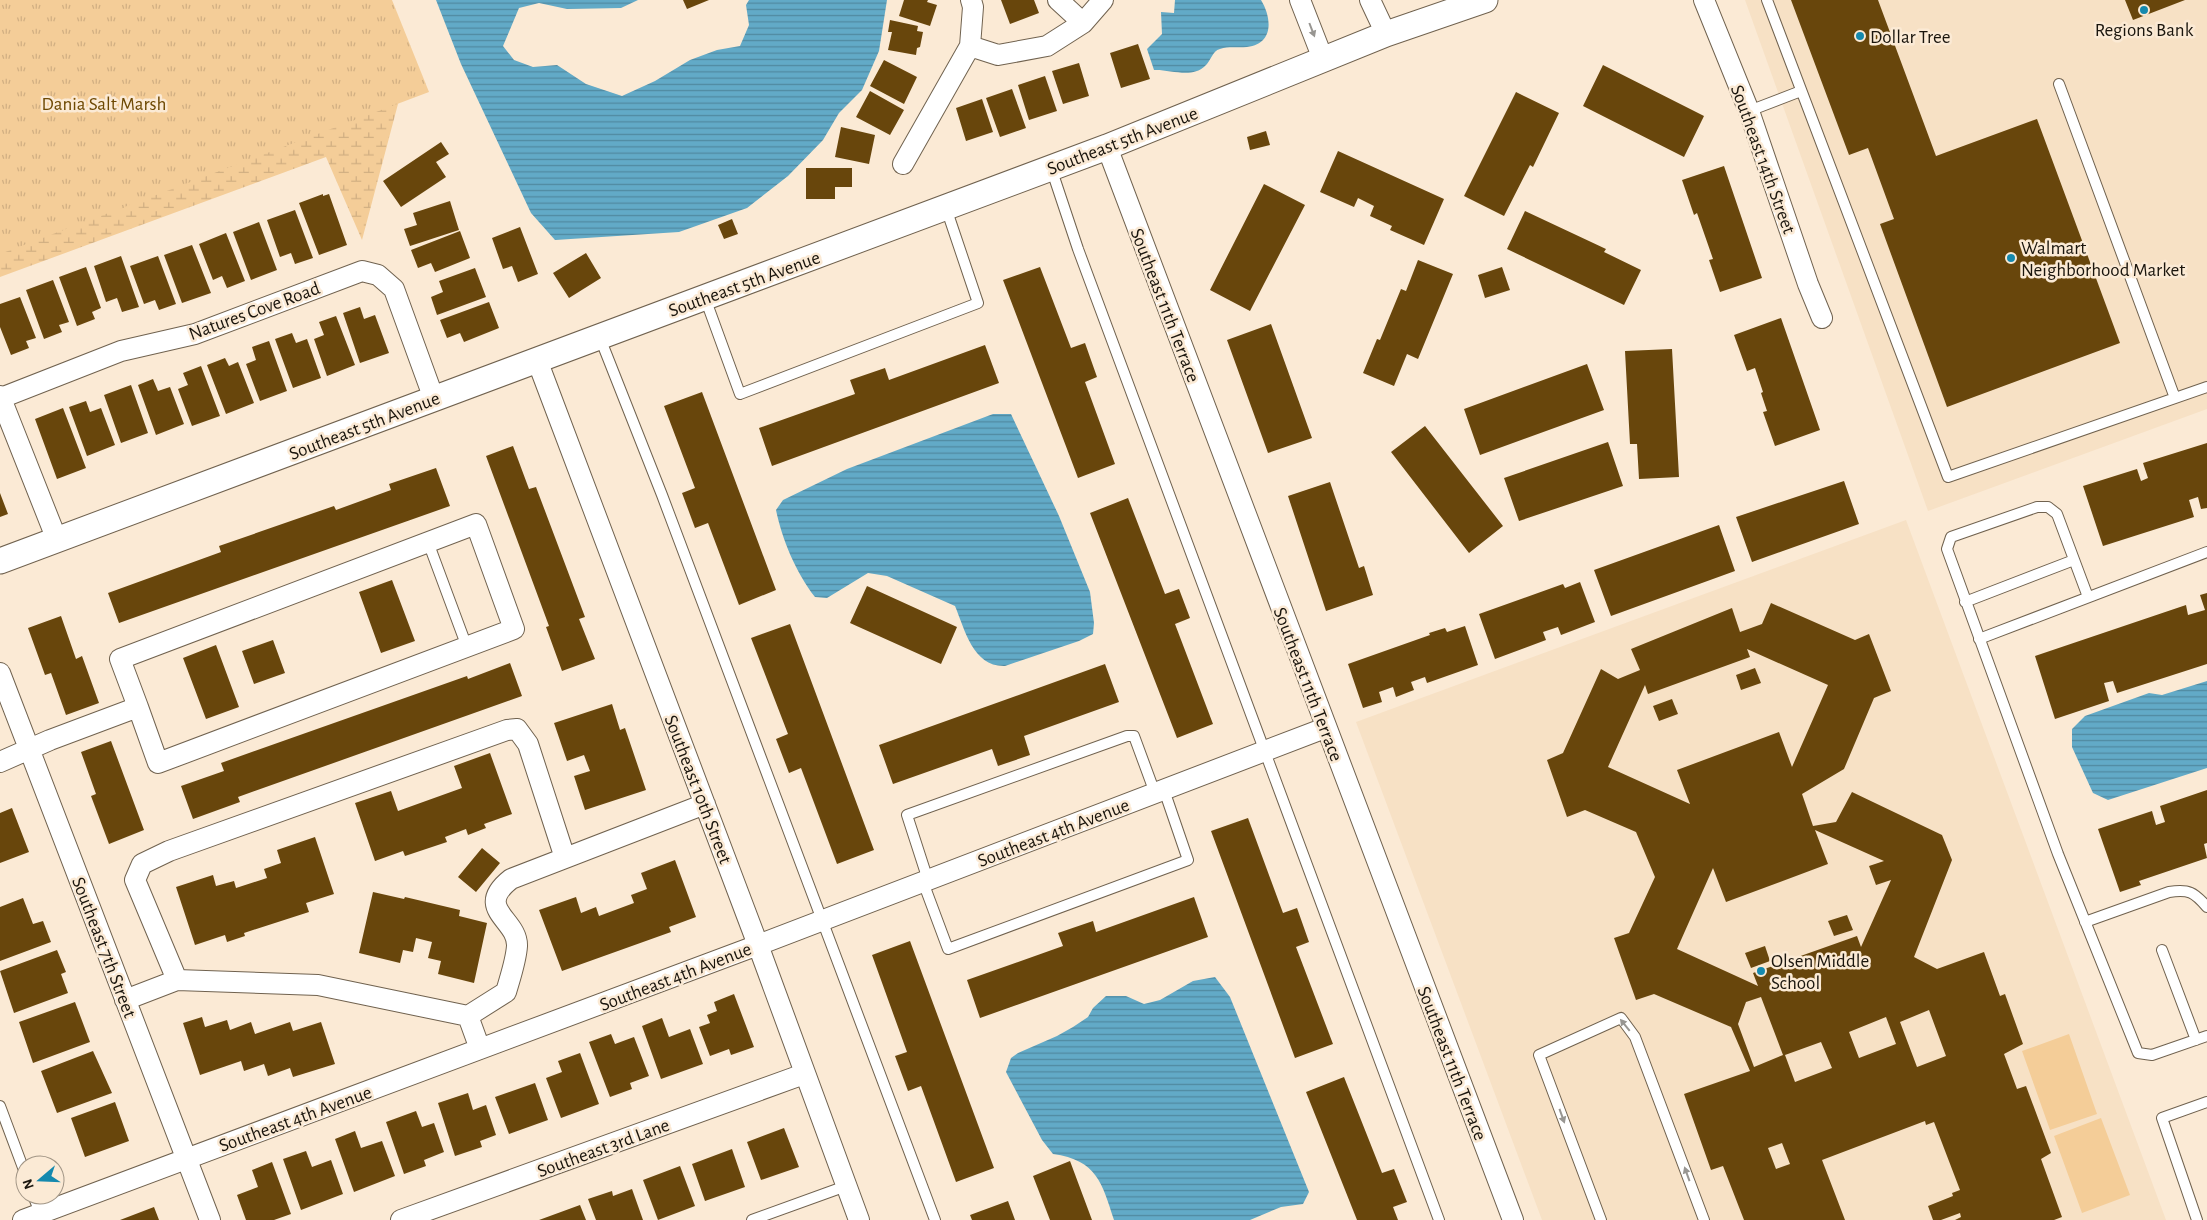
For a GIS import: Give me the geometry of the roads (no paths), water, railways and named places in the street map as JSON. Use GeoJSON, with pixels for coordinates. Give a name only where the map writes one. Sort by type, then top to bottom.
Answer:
{"type":"FeatureCollection","features":[{"type":"Feature","properties":{"kind":"street"},"geometry":{"type":"LineString","coordinates":[[904,164],[970,46],[973,7],[971,0]]}},
{"type":"Feature","properties":{"kind":"street"},"geometry":{"type":"LineString","coordinates":[[1058,0],[1083,23]]}},
{"type":"Feature","properties":{"kind":"street"},"geometry":{"type":"LineString","coordinates":[[970,46],[998,55],[1047,46],[1083,23],[1103,0]]}},
{"type":"Feature","properties":{"kind":"street"},"geometry":{"type":"LineString","coordinates":[[1300,0],[1323,59]]}},
{"type":"Feature","properties":{"kind":"street"},"geometry":{"type":"LineString","coordinates":[[1370,0],[1386,34]]}},
{"type":"Feature","properties":{"kind":"street","name":"Southeast 5th Avenue"},"geometry":{"type":"LineString","coordinates":[[0,561],[1107,147],[1386,34],[1485,0]]}},
{"type":"Feature","properties":{"kind":"street","name":"Southeast 14th Street"},"geometry":{"type":"LineString","coordinates":[[1704,0],[1749,111],[1808,284],[1822,318]]}},
{"type":"Feature","properties":{"kind":"street","name":"Southeast 11th Terrace"},"geometry":{"type":"LineString","coordinates":[[1107,147],[1325,728],[1513,1220]]}},
{"type":"Feature","properties":{"kind":"street","name":"Natures Cove Road"},"geometry":{"type":"LineString","coordinates":[[57,540],[0,397],[121,350],[195,334],[362,271],[378,275],[394,289],[434,399]]}},
{"type":"Feature","properties":{"kind":"street","name":"Southeast 10th Street"},"geometry":{"type":"LineString","coordinates":[[537,360],[758,945],[859,1220]]}},
{"type":"Feature","properties":{"kind":"street"},"geometry":{"type":"LineString","coordinates":[[476,524],[514,628],[158,763],[120,659],[428,542],[476,524]]}},
{"type":"Feature","properties":{"kind":"street","name":"Southeast 7th Street"},"geometry":{"type":"LineString","coordinates":[[0,673],[210,1220]]}},
{"type":"Feature","properties":{"kind":"street"},"geometry":{"type":"LineString","coordinates":[[0,762],[30,751],[50,740],[138,707]]}},
{"type":"Feature","properties":{"kind":"street","name":"Southeast 4th Avenue"},"geometry":{"type":"LineString","coordinates":[[32,1210],[186,1158],[480,1049],[758,945],[1325,728]]}},
{"type":"Feature","properties":{"kind":"street"},"geometry":{"type":"LineString","coordinates":[[177,980],[135,880],[142,864],[169,851],[507,730],[517,729],[528,744],[565,858]]}},
{"type":"Feature","properties":{"kind":"street"},"geometry":{"type":"LineString","coordinates":[[125,1000],[177,980],[318,985],[468,1016],[506,992],[517,946],[516,936],[502,919],[496,902],[500,888],[511,879],[705,804]]}},
{"type":"Feature","properties":{"kind":"street"},"geometry":{"type":"LineString","coordinates":[[468,1016],[480,1049]]}},
{"type":"Feature","properties":{"kind":"street","name":"Southeast 3rd Lane"},"geometry":{"type":"LineString","coordinates":[[401,1220],[804,1074]]}},
{"type":"Feature","properties":{"kind":"lane"},"geometry":{"type":"LineString","coordinates":[[1767,0],[1948,477],[2207,388]]}},
{"type":"Feature","properties":{"kind":"lane"},"geometry":{"type":"LineString","coordinates":[[2060,84],[2175,398]]}},
{"type":"Feature","properties":{"kind":"lane"},"geometry":{"type":"LineString","coordinates":[[1749,111],[1801,92]]}},
{"type":"Feature","properties":{"kind":"lane"},"geometry":{"type":"LineString","coordinates":[[1050,168],[1078,249],[1438,1220]]}},
{"type":"Feature","properties":{"kind":"lane"},"geometry":{"type":"LineString","coordinates":[[704,297],[740,394],[978,303],[946,207]]}},
{"type":"Feature","properties":{"kind":"lane"},"geometry":{"type":"LineString","coordinates":[[600,336],[662,494],[935,1220]]}},
{"type":"Feature","properties":{"kind":"lane"},"geometry":{"type":"LineString","coordinates":[[2088,597],[2057,514],[2048,507],[2037,508],[1951,537],[1947,548],[1965,602],[2085,922],[2138,1053],[2152,1055],[2207,1036]]}},
{"type":"Feature","properties":{"kind":"lane"},"geometry":{"type":"LineString","coordinates":[[428,542],[467,647]]}},
{"type":"Feature","properties":{"kind":"lane"},"geometry":{"type":"LineString","coordinates":[[1979,639],[2207,552]]}},
{"type":"Feature","properties":{"kind":"lane"},"geometry":{"type":"LineString","coordinates":[[1965,602],[2074,560]]}},
{"type":"Feature","properties":{"kind":"lane"},"geometry":{"type":"LineString","coordinates":[[1127,736],[1134,736],[1188,860],[948,950],[925,881],[908,815],[1127,736]]}},
{"type":"Feature","properties":{"kind":"lane"},"geometry":{"type":"LineString","coordinates":[[2085,922],[2169,892],[2182,890],[2196,894],[2207,907]]}},
{"type":"Feature","properties":{"kind":"lane"},"geometry":{"type":"LineString","coordinates":[[2162,950],[2196,1040]]}},
{"type":"Feature","properties":{"kind":"lane"},"geometry":{"type":"LineString","coordinates":[[1601,1220],[1539,1055],[1620,1018],[1635,1037],[1704,1220]]}},
{"type":"Feature","properties":{"kind":"lane"},"geometry":{"type":"LineString","coordinates":[[2197,1220],[2162,1118],[2207,1102]]}},
{"type":"Feature","properties":{"kind":"lane"},"geometry":{"type":"LineString","coordinates":[[0,1106],[18,1155]]}},
{"type":"Feature","properties":{"kind":"lane"},"geometry":{"type":"LineString","coordinates":[[752,1220],[846,1186]]}},
{"type":"Feature","properties":{"kind":"water"},"geometry":{"type":"Polygon","coordinates":[[[436,0],[638,0],[621,8],[567,9],[539,3],[519,8],[503,46],[514,60],[533,67],[557,65],[586,84],[622,96],[655,81],[690,60],[717,50],[740,46],[749,25],[746,5],[749,0],[887,0],[879,51],[862,90],[839,113],[823,140],[788,176],[747,208],[679,232],[555,240],[531,213],[461,64],[436,0]]]}},
{"type":"Feature","properties":{"kind":"water"},"geometry":{"type":"Polygon","coordinates":[[[1175,0],[1261,0],[1269,22],[1266,36],[1256,45],[1217,50],[1205,66],[1194,72],[1180,73],[1154,70],[1147,49],[1162,34],[1161,12],[1174,13],[1175,0]]]}},
{"type":"Feature","properties":{"kind":"water"},"geometry":{"type":"Polygon","coordinates":[[[993,414],[1011,414],[1059,516],[1090,592],[1094,623],[1093,634],[1079,641],[1005,666],[994,665],[978,654],[972,645],[955,606],[887,576],[868,573],[827,598],[815,597],[796,567],[782,532],[776,510],[783,500],[847,469],[993,414]]]}},
{"type":"Feature","properties":{"kind":"water"},"geometry":{"type":"Polygon","coordinates":[[[2207,681],[2207,768],[2108,800],[2093,793],[2072,747],[2072,729],[2085,716],[2149,693],[2162,695],[2207,681]]]}},
{"type":"Feature","properties":{"kind":"water"},"geometry":{"type":"Polygon","coordinates":[[[1215,977],[1230,997],[1309,1192],[1303,1204],[1281,1207],[1250,1220],[1114,1220],[1106,1195],[1096,1175],[1079,1162],[1068,1157],[1053,1154],[1042,1140],[1006,1072],[1011,1058],[1073,1027],[1088,1017],[1093,1008],[1106,996],[1126,996],[1144,1004],[1160,1000],[1193,981],[1215,977]]]}},
{"type":"Feature","properties":{"kind":"place","name":"Regions Bank"},"geometry":{"type":"Point","coordinates":[2144,10]}},
{"type":"Feature","properties":{"kind":"place","name":"Dollar Tree"},"geometry":{"type":"Point","coordinates":[1860,36]}},
{"type":"Feature","properties":{"kind":"place","name":"Walmart Neighborhood Market"},"geometry":{"type":"Point","coordinates":[2011,258]}},
{"type":"Feature","properties":{"kind":"place","name":"Olsen Middle School"},"geometry":{"type":"Point","coordinates":[1761,971]}},
{"type":"Feature","properties":{"kind":"park label","name":"Dania Salt Marsh"},"geometry":{"type":"Point","coordinates":[104,103]}}]}
